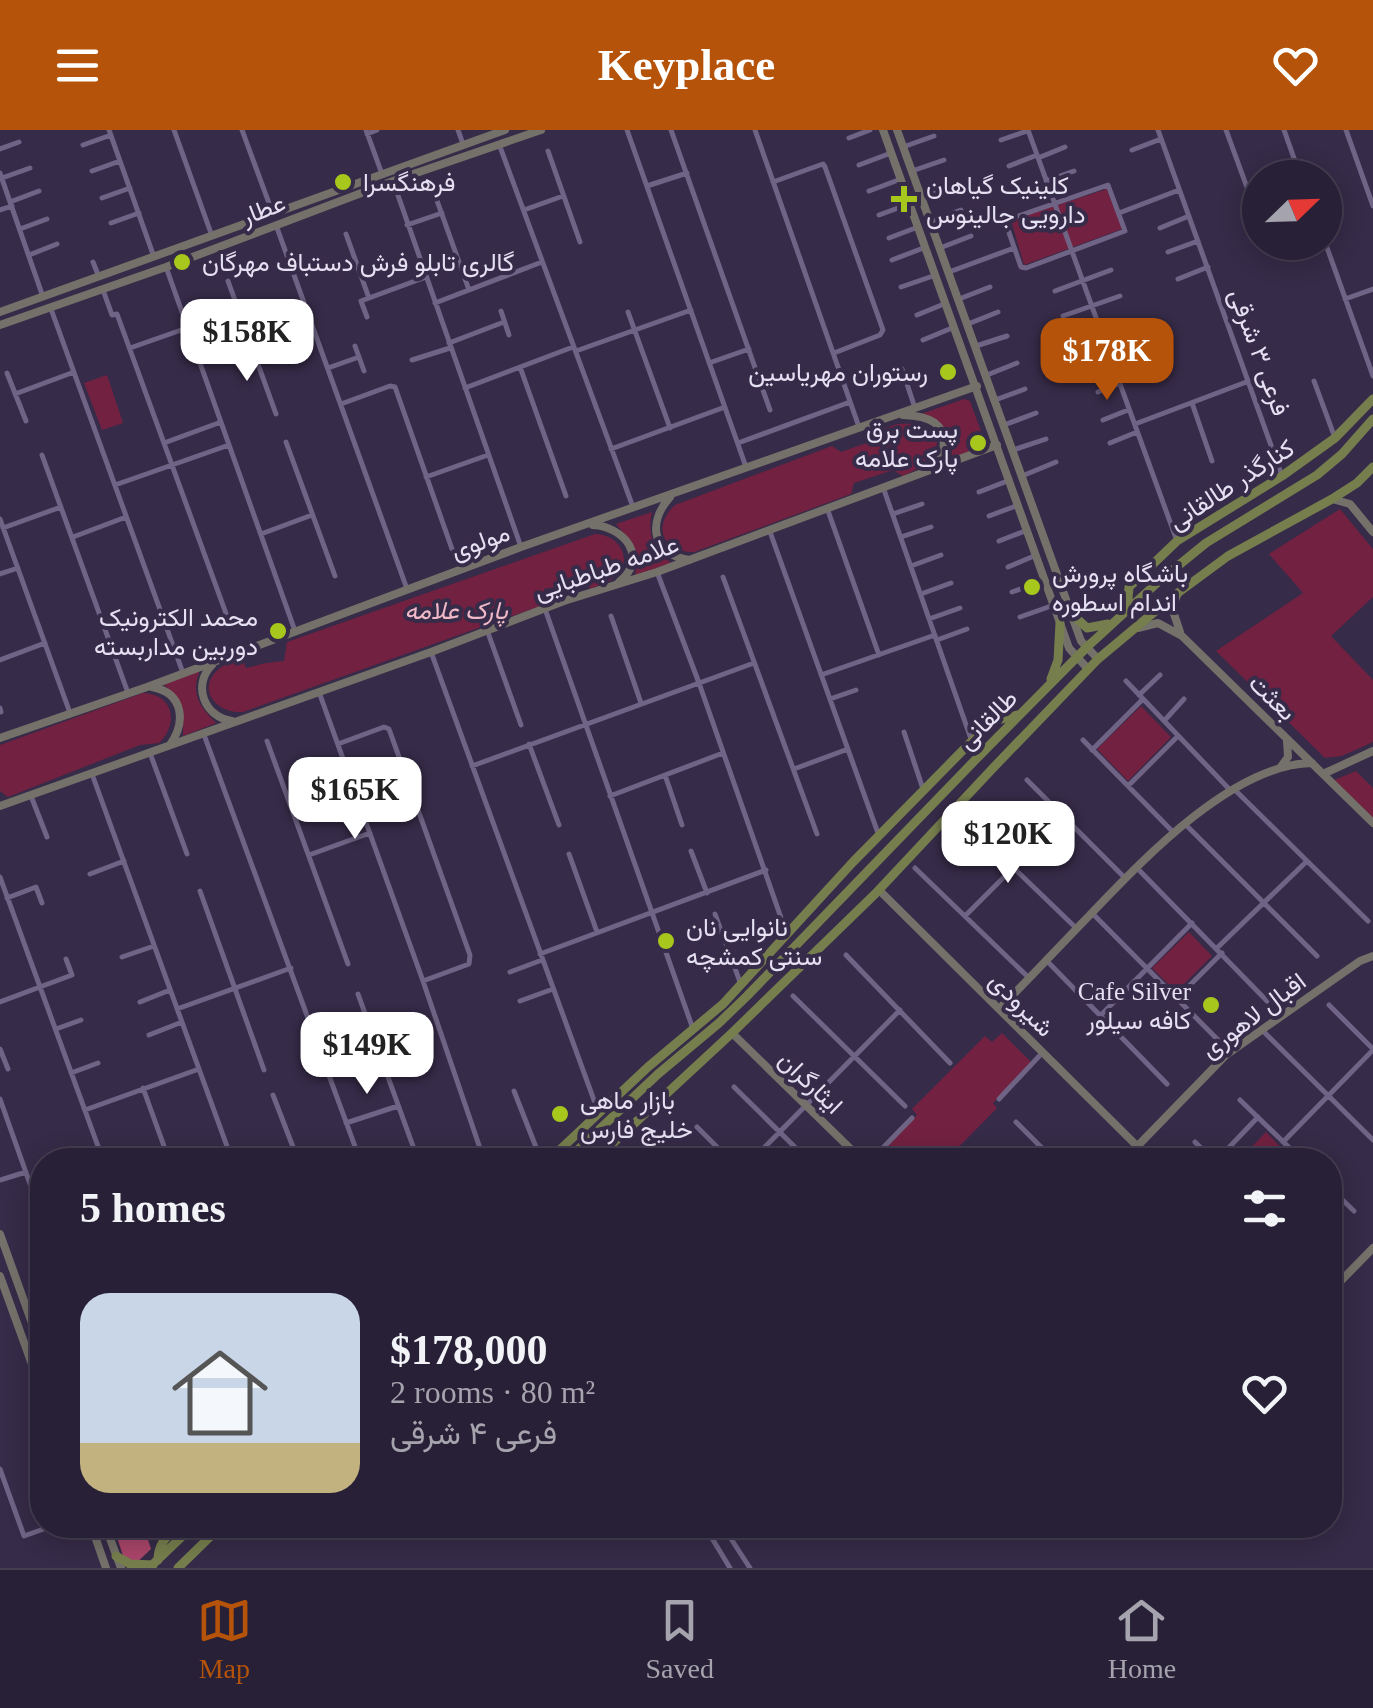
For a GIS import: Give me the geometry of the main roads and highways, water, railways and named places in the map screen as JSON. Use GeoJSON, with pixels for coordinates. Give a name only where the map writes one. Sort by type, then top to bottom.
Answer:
{"type":"FeatureCollection","features":[{"type":"Feature","properties":{"kind":"main road","name":"کنارگذر طالقانی"},"geometry":{"type":"LineString","coordinates":[[1123,614],[1129,587],[1177,542],[1335,438],[1373,399]]}},
{"type":"Feature","properties":{"kind":"main road","name":"طالقانی"},"geometry":{"type":"LineString","coordinates":[[580,1148],[783,961],[1087,647],[1206,542],[1317,474],[1342,454],[1373,419]]}},
{"type":"Feature","properties":{"kind":"main road","name":"طالقانی"},"geometry":{"type":"LineString","coordinates":[[608,1148],[879,890],[1098,659],[1228,556],[1332,498],[1373,467]]}},
{"type":"Feature","properties":{"kind":"main road"},"geometry":{"type":"LineString","coordinates":[[1072,614],[1087,628],[1100,628],[1123,614]]}},
{"type":"Feature","properties":{"kind":"main road"},"geometry":{"type":"LineString","coordinates":[[1046,688],[1058,660],[1060,623]]}},
{"type":"Feature","properties":{"kind":"main road"},"geometry":{"type":"LineString","coordinates":[[562,1148],[723,1004],[924,789],[994,721],[1020,714]]}},
{"type":"Feature","properties":{"kind":"main road"},"geometry":{"type":"LineString","coordinates":[[627,1087],[666,1068]]}},
{"type":"Feature","properties":{"kind":"main road"},"geometry":{"type":"LineString","coordinates":[[153,1564],[164,1538]]}},
{"type":"Feature","properties":{"kind":"main road"},"geometry":{"type":"LineString","coordinates":[[116,1556],[130,1564],[153,1564],[180,1538]]}},
{"type":"Feature","properties":{"kind":"main road"},"geometry":{"type":"LineString","coordinates":[[178,1568],[209,1538]]}},
{"type":"Feature","properties":{"kind":"place","name":"فرهنگسرا"},"geometry":{"type":"Point","coordinates":[343,182]}},
{"type":"Feature","properties":{"kind":"place","name":"کلینیک گیاهان دارویی جالینوس"},"geometry":{"type":"Point","coordinates":[904,199]}},
{"type":"Feature","properties":{"kind":"place","name":"گالری تابلو فرش دستباف مهرگان"},"geometry":{"type":"Point","coordinates":[182,262]}},
{"type":"Feature","properties":{"kind":"place","name":"رستوران مهریاسین"},"geometry":{"type":"Point","coordinates":[948,372]}},
{"type":"Feature","properties":{"kind":"place","name":"پست برق پارک علامه"},"geometry":{"type":"Point","coordinates":[978,443]}},
{"type":"Feature","properties":{"kind":"place","name":"باشگاه پرورش اندام اسطوره"},"geometry":{"type":"Point","coordinates":[1032,587]}},
{"type":"Feature","properties":{"kind":"place","name":"محمد الکترونیک دوربین مداربسته"},"geometry":{"type":"Point","coordinates":[278,631]}},
{"type":"Feature","properties":{"kind":"place","name":"نانوایی نان سنتی کمشچه"},"geometry":{"type":"Point","coordinates":[666,941]}},
{"type":"Feature","properties":{"kind":"place","name":"Cafe Silver کافه سیلور"},"geometry":{"type":"Point","coordinates":[1211,1005]}},
{"type":"Feature","properties":{"kind":"place","name":"بازار ماهی خلیج فارس"},"geometry":{"type":"Point","coordinates":[560,1114]}},
{"type":"Feature","properties":{"kind":"park label","name":"پارک علامه"},"geometry":{"type":"Point","coordinates":[456,610]}}]}
